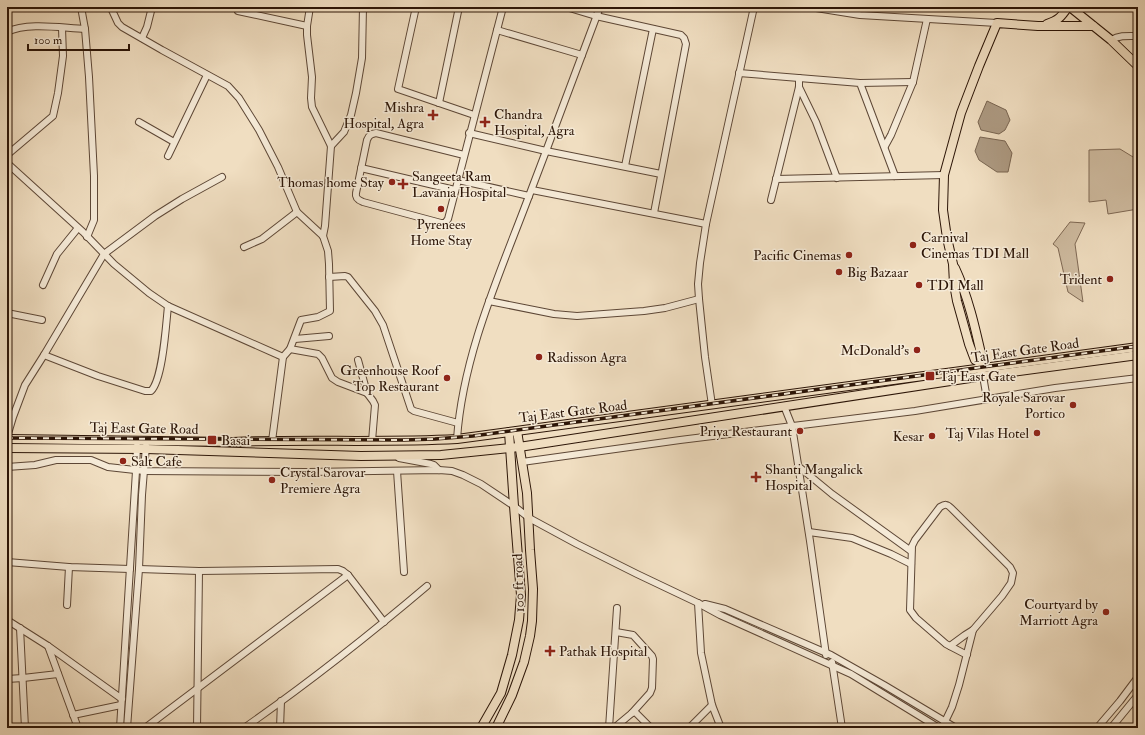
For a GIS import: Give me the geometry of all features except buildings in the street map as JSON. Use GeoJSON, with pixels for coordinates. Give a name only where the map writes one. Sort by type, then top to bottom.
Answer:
{"type":"FeatureCollection","features":[{"type":"Feature","properties":{"kind":"main road"},"geometry":{"type":"LineString","coordinates":[[1038,26],[1056,21],[1069,7],[1111,40],[1138,66]]}},
{"type":"Feature","properties":{"kind":"main road"},"geometry":{"type":"LineString","coordinates":[[981,369],[973,355],[961,315],[954,284],[953,264],[943,210],[944,175],[961,113],[996,23],[1038,26],[1093,26]]}},
{"type":"Feature","properties":{"kind":"main road","name":"Taj East Gate Road"},"geometry":{"type":"LineString","coordinates":[[7,438],[137,440],[147,445],[272,441],[428,441],[457,439],[1138,347]]}},
{"type":"Feature","properties":{"kind":"main road"},"geometry":{"type":"LineString","coordinates":[[7,448],[137,449],[147,445],[361,456],[441,455],[520,447],[784,406],[981,369],[1138,354]]}},
{"type":"Feature","properties":{"kind":"main road","name":"100 ft road"},"geometry":{"type":"LineString","coordinates":[[496,728],[512,695],[524,662],[532,621],[533,589],[527,493],[520,447],[513,432]]}},
{"type":"Feature","properties":{"kind":"main road","name":"100 ft road"},"geometry":{"type":"LineString","coordinates":[[481,728],[501,693],[512,655],[519,620],[521,595],[510,448],[513,432]]}},
{"type":"Feature","properties":{"kind":"street"},"geometry":{"type":"LineString","coordinates":[[88,237],[93,225],[95,214],[93,134],[85,29],[81,7],[112,8],[118,23],[122,27],[228,86],[234,91],[259,130],[272,154],[297,212],[323,236],[328,251],[330,311],[318,317],[301,320],[290,350],[283,357],[272,441]]}},
{"type":"Feature","properties":{"kind":"street"},"geometry":{"type":"LineString","coordinates":[[142,38],[147,28],[152,7]]}},
{"type":"Feature","properties":{"kind":"street"},"geometry":{"type":"LineString","coordinates":[[310,7],[308,44],[312,77],[312,107],[331,146],[323,236]]}},
{"type":"Feature","properties":{"kind":"street"},"geometry":{"type":"LineString","coordinates":[[331,146],[344,132],[351,115],[362,58],[363,7]]}},
{"type":"Feature","properties":{"kind":"street"},"geometry":{"type":"LineString","coordinates":[[416,7],[398,89],[474,115]]}},
{"type":"Feature","properties":{"kind":"street"},"geometry":{"type":"LineString","coordinates":[[439,103],[459,7]]}},
{"type":"Feature","properties":{"kind":"street"},"geometry":{"type":"LineString","coordinates":[[464,155],[376,133],[372,134],[368,136],[356,195],[358,200],[441,223],[445,223],[448,220],[458,180],[464,155],[469,133],[503,7]]}},
{"type":"Feature","properties":{"kind":"street"},"geometry":{"type":"LineString","coordinates":[[566,7],[596,16],[681,35],[686,41],[654,213]]}},
{"type":"Feature","properties":{"kind":"street"},"geometry":{"type":"LineString","coordinates":[[457,439],[465,381],[489,301],[600,7]]}},
{"type":"Feature","properties":{"kind":"street"},"geometry":{"type":"LineString","coordinates":[[712,404],[699,299],[698,284],[700,263],[706,224],[754,7]]}},
{"type":"Feature","properties":{"kind":"street"},"geometry":{"type":"LineString","coordinates":[[810,7],[860,15],[996,23]]}},
{"type":"Feature","properties":{"kind":"street"},"geometry":{"type":"LineString","coordinates":[[860,7],[860,15]]}},
{"type":"Feature","properties":{"kind":"street"},"geometry":{"type":"LineString","coordinates":[[238,11],[308,26]]}},
{"type":"Feature","properties":{"kind":"street"},"geometry":{"type":"LineString","coordinates":[[885,146],[913,82],[927,18]]}},
{"type":"Feature","properties":{"kind":"street"},"geometry":{"type":"LineString","coordinates":[[7,32],[25,27],[85,29]]}},
{"type":"Feature","properties":{"kind":"street"},"geometry":{"type":"LineString","coordinates":[[7,155],[53,116],[63,56],[62,28]]}},
{"type":"Feature","properties":{"kind":"street"},"geometry":{"type":"LineString","coordinates":[[625,166],[653,29]]}},
{"type":"Feature","properties":{"kind":"street"},"geometry":{"type":"LineString","coordinates":[[497,30],[582,55]]}},
{"type":"Feature","properties":{"kind":"street"},"geometry":{"type":"LineString","coordinates":[[1111,40],[1125,35],[1138,36]]}},
{"type":"Feature","properties":{"kind":"street"},"geometry":{"type":"LineString","coordinates":[[740,73],[860,83],[913,82]]}},
{"type":"Feature","properties":{"kind":"street"},"geometry":{"type":"LineString","coordinates":[[168,156],[207,75]]}},
{"type":"Feature","properties":{"kind":"street"},"geometry":{"type":"LineString","coordinates":[[771,200],[799,88],[799,78]]}},
{"type":"Feature","properties":{"kind":"street"},"geometry":{"type":"LineString","coordinates":[[860,83],[885,146],[895,176]]}},
{"type":"Feature","properties":{"kind":"street"},"geometry":{"type":"LineString","coordinates":[[799,88],[816,122],[837,178]]}},
{"type":"Feature","properties":{"kind":"street"},"geometry":{"type":"LineString","coordinates":[[139,122],[174,142]]}},
{"type":"Feature","properties":{"kind":"street"},"geometry":{"type":"LineString","coordinates":[[469,133],[546,151],[661,174]]}},
{"type":"Feature","properties":{"kind":"street"},"geometry":{"type":"LineString","coordinates":[[7,163],[88,237],[114,264],[149,293],[168,306],[283,357]]}},
{"type":"Feature","properties":{"kind":"street"},"geometry":{"type":"LineString","coordinates":[[362,168],[455,190]]}},
{"type":"Feature","properties":{"kind":"street"},"geometry":{"type":"LineString","coordinates":[[776,179],[944,175]]}},
{"type":"Feature","properties":{"kind":"street"},"geometry":{"type":"LineString","coordinates":[[7,438],[25,385],[104,254],[162,211],[222,178]]}},
{"type":"Feature","properties":{"kind":"street"},"geometry":{"type":"LineString","coordinates":[[458,180],[529,196]]}},
{"type":"Feature","properties":{"kind":"street"},"geometry":{"type":"LineString","coordinates":[[532,190],[706,224]]}},
{"type":"Feature","properties":{"kind":"street"},"geometry":{"type":"LineString","coordinates":[[244,247],[262,239],[297,212]]}},
{"type":"Feature","properties":{"kind":"street"},"geometry":{"type":"LineString","coordinates":[[43,285],[57,254],[78,228]]}},
{"type":"Feature","properties":{"kind":"street"},"geometry":{"type":"LineString","coordinates":[[329,277],[348,277],[375,311],[383,325],[411,409],[458,423]]}},
{"type":"Feature","properties":{"kind":"street"},"geometry":{"type":"LineString","coordinates":[[489,301],[554,314],[577,316],[644,311],[665,308],[699,299]]}},
{"type":"Feature","properties":{"kind":"street"},"geometry":{"type":"LineString","coordinates":[[44,355],[98,376],[146,391],[151,391],[154,388],[162,360],[168,306]]}},
{"type":"Feature","properties":{"kind":"street"},"geometry":{"type":"LineString","coordinates":[[7,313],[42,320]]}},
{"type":"Feature","properties":{"kind":"street"},"geometry":{"type":"LineString","coordinates":[[295,339],[329,336]]}},
{"type":"Feature","properties":{"kind":"street"},"geometry":{"type":"LineString","coordinates":[[290,350],[318,354],[322,358],[332,378],[338,382],[367,393]]}},
{"type":"Feature","properties":{"kind":"street"},"geometry":{"type":"LineString","coordinates":[[358,360],[367,393],[374,401],[375,405],[372,441]]}},
{"type":"Feature","properties":{"kind":"street"},"geometry":{"type":"LineString","coordinates":[[981,369],[987,399]]}},
{"type":"Feature","properties":{"kind":"street"},"geometry":{"type":"LineString","coordinates":[[522,462],[680,440],[915,411],[1055,388],[1138,378]]}},
{"type":"Feature","properties":{"kind":"street"},"geometry":{"type":"LineString","coordinates":[[784,406],[792,426],[828,654],[842,728]]}},
{"type":"Feature","properties":{"kind":"street"},"geometry":{"type":"LineString","coordinates":[[120,728],[137,440]]}},
{"type":"Feature","properties":{"kind":"street"},"geometry":{"type":"LineString","coordinates":[[127,728],[139,568],[142,495],[147,445]]}},
{"type":"Feature","properties":{"kind":"street"},"geometry":{"type":"LineString","coordinates":[[361,456],[414,461],[434,465],[439,470]]}},
{"type":"Feature","properties":{"kind":"street"},"geometry":{"type":"LineString","coordinates":[[7,467],[35,465],[56,460],[84,460],[96,462],[108,467],[144,472],[439,470],[463,474],[481,484],[529,518],[630,571],[720,615],[851,674],[939,728]]}},
{"type":"Feature","properties":{"kind":"street"},"geometry":{"type":"LineString","coordinates":[[798,466],[832,494],[911,551]]}},
{"type":"Feature","properties":{"kind":"street"},"geometry":{"type":"LineString","coordinates":[[397,471],[404,572]]}},
{"type":"Feature","properties":{"kind":"street"},"geometry":{"type":"LineString","coordinates":[[950,646],[973,630],[1002,596],[1011,583],[1013,573],[1010,567],[948,505],[944,505],[940,506],[915,540],[911,551],[910,610],[916,618],[946,644],[967,655]]}},
{"type":"Feature","properties":{"kind":"street"},"geometry":{"type":"LineString","coordinates":[[809,532],[852,538],[911,564]]}},
{"type":"Feature","properties":{"kind":"street"},"geometry":{"type":"LineString","coordinates":[[7,562],[69,567],[130,569]]}},
{"type":"Feature","properties":{"kind":"street"},"geometry":{"type":"LineString","coordinates":[[67,605],[69,567]]}},
{"type":"Feature","properties":{"kind":"street"},"geometry":{"type":"LineString","coordinates":[[139,568],[199,571],[338,569],[348,575],[384,622]]}},
{"type":"Feature","properties":{"kind":"street"},"geometry":{"type":"LineString","coordinates":[[197,728],[199,571]]}},
{"type":"Feature","properties":{"kind":"street"},"geometry":{"type":"LineString","coordinates":[[145,728],[348,575]]}},
{"type":"Feature","properties":{"kind":"street"},"geometry":{"type":"LineString","coordinates":[[244,728],[384,622],[427,586]]}},
{"type":"Feature","properties":{"kind":"street"},"geometry":{"type":"LineString","coordinates":[[698,603],[725,609],[828,654],[956,728]]}},
{"type":"Feature","properties":{"kind":"street"},"geometry":{"type":"LineString","coordinates":[[698,603],[701,653],[712,705],[721,728]]}},
{"type":"Feature","properties":{"kind":"street"},"geometry":{"type":"LineString","coordinates":[[609,728],[617,608]]}},
{"type":"Feature","properties":{"kind":"street"},"geometry":{"type":"LineString","coordinates":[[7,620],[48,646],[122,702]]}},
{"type":"Feature","properties":{"kind":"street"},"geometry":{"type":"LineString","coordinates":[[20,628],[26,728]]}},
{"type":"Feature","properties":{"kind":"street"},"geometry":{"type":"LineString","coordinates":[[942,728],[960,685],[973,630]]}},
{"type":"Feature","properties":{"kind":"street"},"geometry":{"type":"LineString","coordinates":[[614,728],[650,693],[652,688],[653,659],[633,635],[616,632]]}},
{"type":"Feature","properties":{"kind":"street"},"geometry":{"type":"LineString","coordinates":[[48,646],[78,728]]}},
{"type":"Feature","properties":{"kind":"street"},"geometry":{"type":"LineString","coordinates":[[7,679],[58,674]]}},
{"type":"Feature","properties":{"kind":"street"},"geometry":{"type":"LineString","coordinates":[[1097,728],[1120,701],[1138,676]]}},
{"type":"Feature","properties":{"kind":"street"},"geometry":{"type":"LineString","coordinates":[[1111,728],[1138,695]]}},
{"type":"Feature","properties":{"kind":"street"},"geometry":{"type":"LineString","coordinates":[[280,728],[281,701]]}},
{"type":"Feature","properties":{"kind":"street"},"geometry":{"type":"LineString","coordinates":[[73,715],[122,702]]}},
{"type":"Feature","properties":{"kind":"street"},"geometry":{"type":"LineString","coordinates":[[689,728],[712,705]]}},
{"type":"Feature","properties":{"kind":"street"},"geometry":{"type":"LineString","coordinates":[[632,712],[636,712],[651,728]]}},
{"type":"Feature","properties":{"kind":"street"},"geometry":{"type":"LineString","coordinates":[[854,728],[862,728]]}},
{"type":"Feature","properties":{"kind":"shaded area"},"geometry":{"type":"Polygon","coordinates":[[[987,101],[1006,110],[1010,120],[1005,130],[999,134],[981,130],[978,122],[987,101]]]}},
{"type":"Feature","properties":{"kind":"shaded area"},"geometry":{"type":"Polygon","coordinates":[[[980,137],[1005,141],[1012,153],[1008,172],[997,172],[979,160],[975,151],[980,137]]]}},
{"type":"Feature","properties":{"kind":"shaded area"},"geometry":{"type":"Polygon","coordinates":[[[1120,149],[1138,160],[1138,209],[1108,214],[1106,200],[1089,202],[1089,150],[1120,149]]]}},
{"type":"Feature","properties":{"kind":"shaded area"},"geometry":{"type":"Polygon","coordinates":[[[1070,222],[1085,223],[1075,244],[1083,302],[1068,292],[1058,248],[1053,244],[1070,222]]]}},
{"type":"Feature","properties":{"kind":"railway"},"geometry":{"type":"LineString","coordinates":[[7,438],[404,440],[473,436],[1138,346]]}},
{"type":"Feature","properties":{"kind":"place","name":"Mishra Hospital, Agra"},"geometry":{"type":"Point","coordinates":[433,115]}},
{"type":"Feature","properties":{"kind":"place","name":"Chandra Hospital, Agra"},"geometry":{"type":"Point","coordinates":[485,122]}},
{"type":"Feature","properties":{"kind":"place","name":"Thomas home Stay"},"geometry":{"type":"Point","coordinates":[392,182]}},
{"type":"Feature","properties":{"kind":"place","name":"Sangeeta Ram Lavania Hospital"},"geometry":{"type":"Point","coordinates":[403,184]}},
{"type":"Feature","properties":{"kind":"place","name":"Pyrenees Home Stay"},"geometry":{"type":"Point","coordinates":[441,209]}},
{"type":"Feature","properties":{"kind":"place","name":"Carnival Cinemas TDI Mall"},"geometry":{"type":"Point","coordinates":[913,245]}},
{"type":"Feature","properties":{"kind":"place","name":"Pacific Cinemas"},"geometry":{"type":"Point","coordinates":[849,255]}},
{"type":"Feature","properties":{"kind":"place","name":"Big Bazaar"},"geometry":{"type":"Point","coordinates":[839,272]}},
{"type":"Feature","properties":{"kind":"place","name":"Trident"},"geometry":{"type":"Point","coordinates":[1110,279]}},
{"type":"Feature","properties":{"kind":"place","name":"TDI Mall"},"geometry":{"type":"Point","coordinates":[919,285]}},
{"type":"Feature","properties":{"kind":"place","name":"McDonald's"},"geometry":{"type":"Point","coordinates":[917,350]}},
{"type":"Feature","properties":{"kind":"place","name":"Radisson Agra"},"geometry":{"type":"Point","coordinates":[539,357]}},
{"type":"Feature","properties":{"kind":"place","name":"Taj East Gate"},"geometry":{"type":"Point","coordinates":[930,376]}},
{"type":"Feature","properties":{"kind":"place","name":"Greenhouse Roof Top Restaurant"},"geometry":{"type":"Point","coordinates":[447,378]}},
{"type":"Feature","properties":{"kind":"place","name":"Royale Sarovar Portico"},"geometry":{"type":"Point","coordinates":[1073,405]}},
{"type":"Feature","properties":{"kind":"place","name":"Priya Restaurant"},"geometry":{"type":"Point","coordinates":[800,431]}},
{"type":"Feature","properties":{"kind":"place","name":"Taj Vilas Hotel"},"geometry":{"type":"Point","coordinates":[1037,433]}},
{"type":"Feature","properties":{"kind":"place","name":"Kesar"},"geometry":{"type":"Point","coordinates":[932,436]}},
{"type":"Feature","properties":{"kind":"place","name":"Basai"},"geometry":{"type":"Point","coordinates":[212,440]}},
{"type":"Feature","properties":{"kind":"place","name":"Salt Cafe"},"geometry":{"type":"Point","coordinates":[123,461]}},
{"type":"Feature","properties":{"kind":"place","name":"Shanti Mangalick Hospital"},"geometry":{"type":"Point","coordinates":[756,477]}},
{"type":"Feature","properties":{"kind":"place","name":"Crystal Sarovar Premiere Agra"},"geometry":{"type":"Point","coordinates":[272,480]}},
{"type":"Feature","properties":{"kind":"place","name":"Courtyard by Marriott Agra"},"geometry":{"type":"Point","coordinates":[1106,612]}},
{"type":"Feature","properties":{"kind":"place","name":"Pathak Hospital"},"geometry":{"type":"Point","coordinates":[550,651]}}]}
